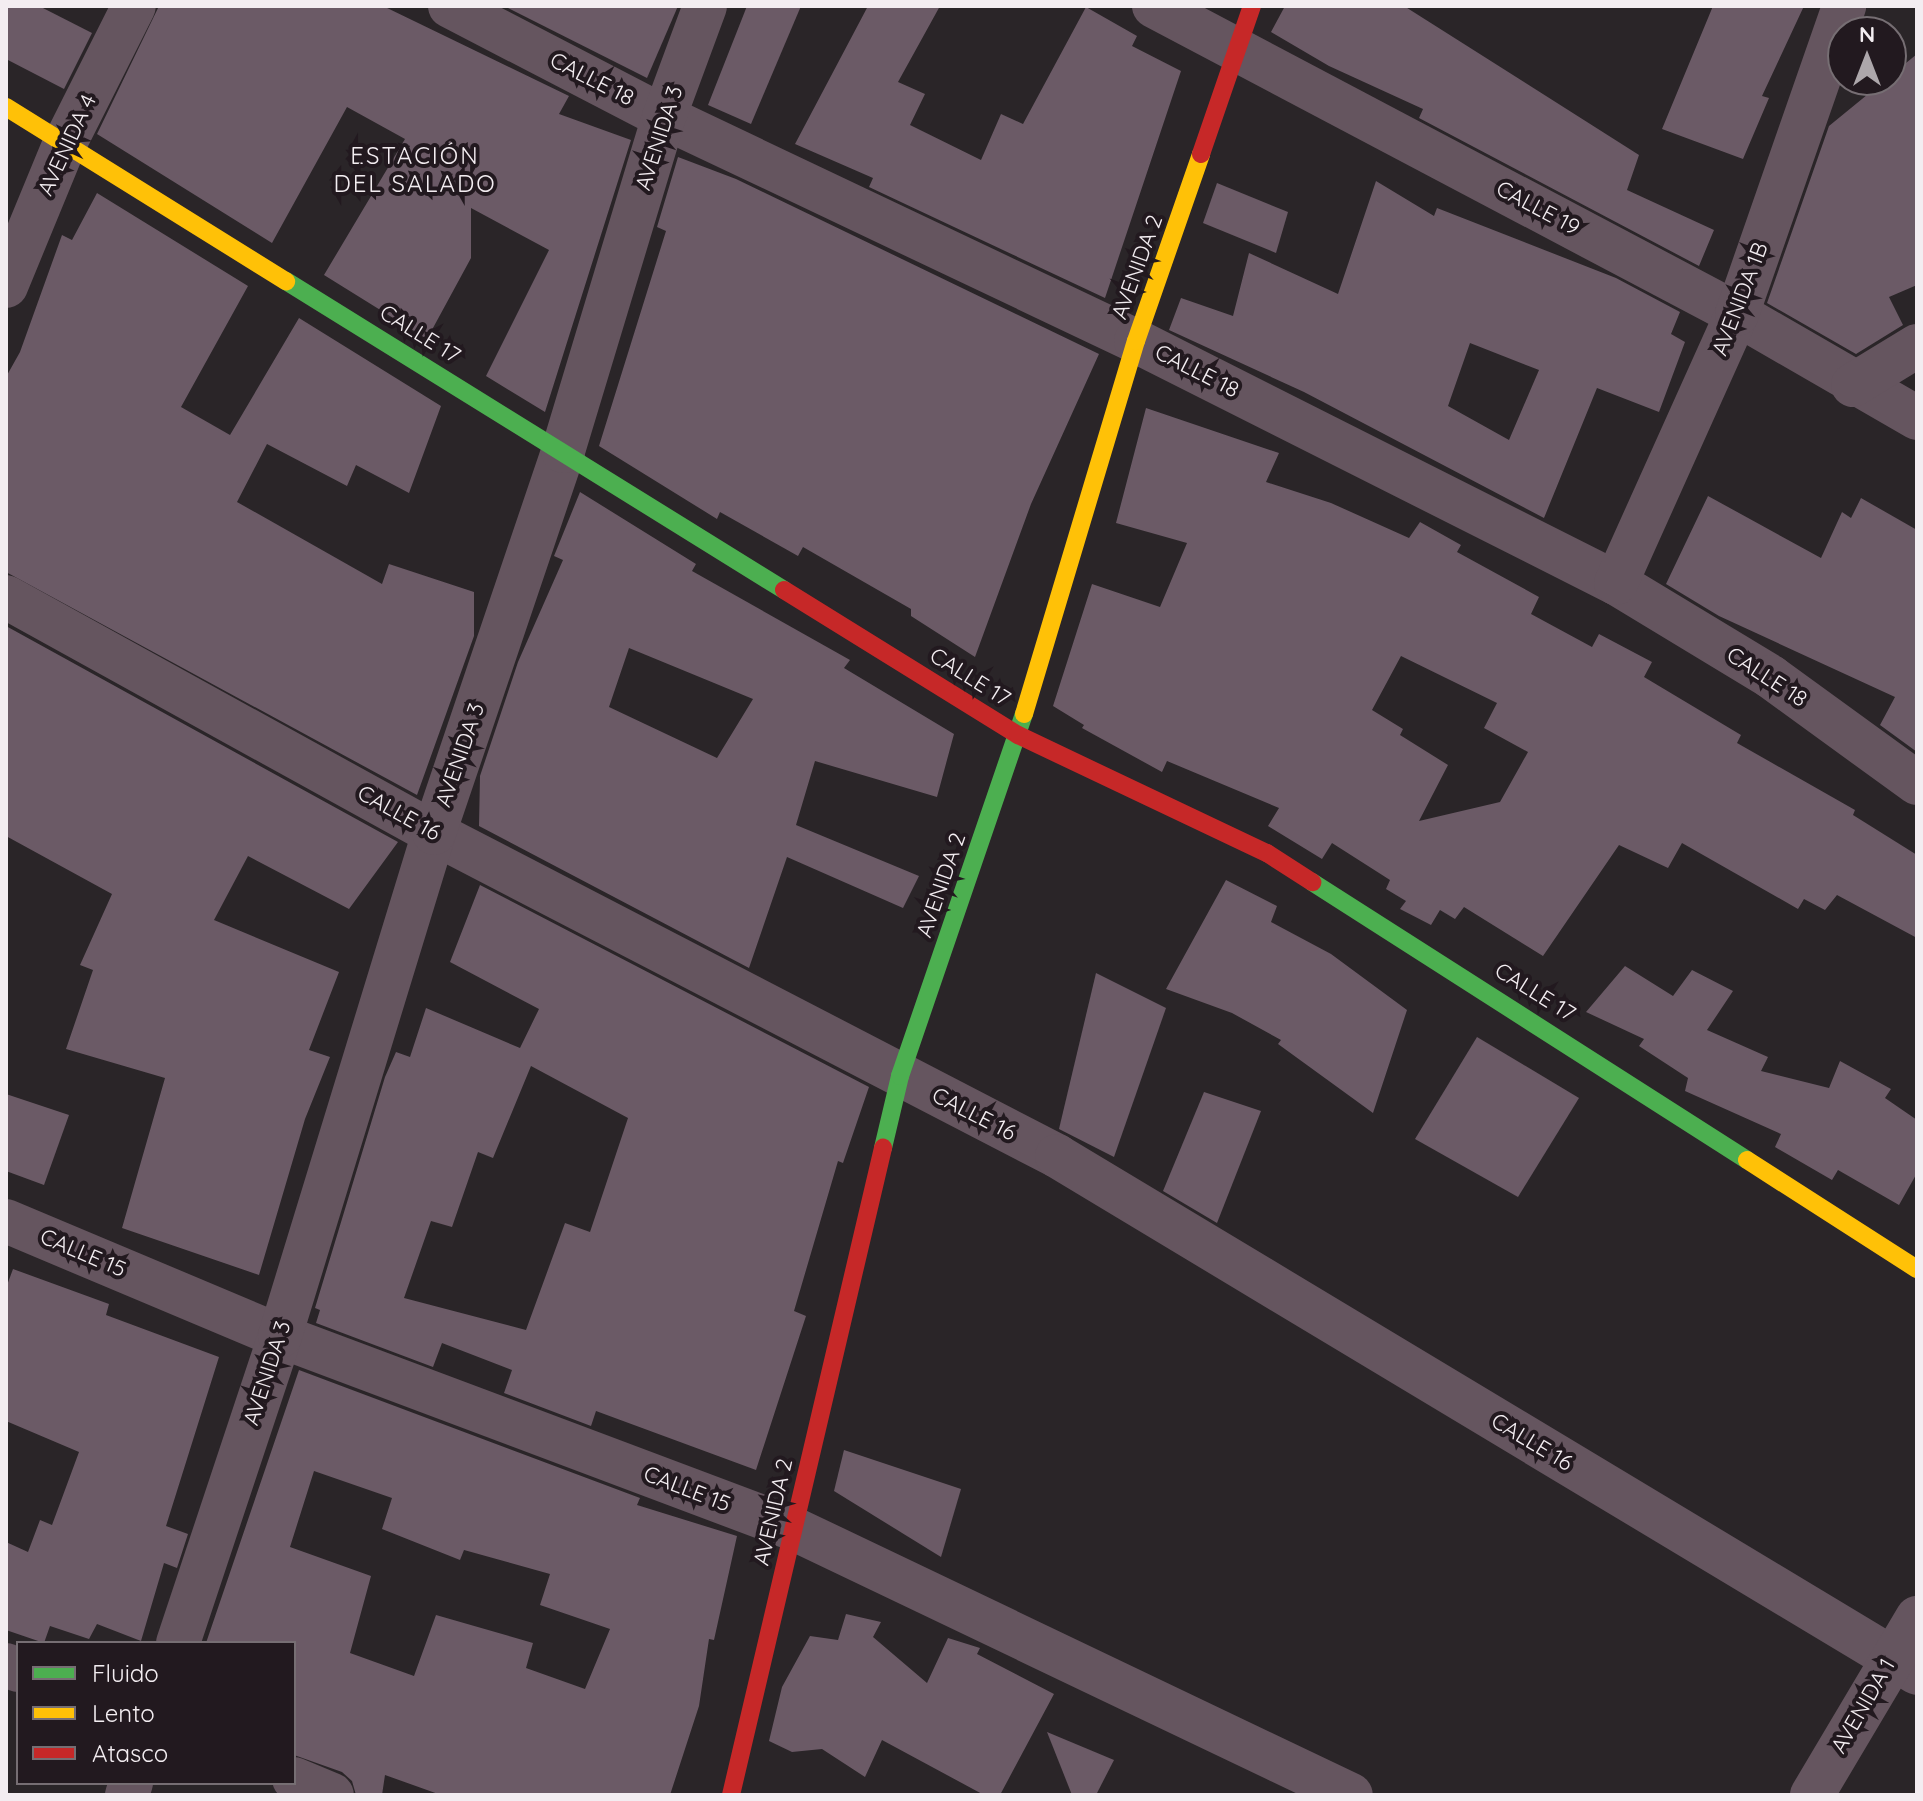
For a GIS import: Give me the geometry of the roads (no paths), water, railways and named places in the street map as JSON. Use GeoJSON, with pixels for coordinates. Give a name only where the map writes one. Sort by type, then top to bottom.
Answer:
{"type":"FeatureCollection","features":[{"type":"Feature","properties":{"kind":"street","name":"AVENIDA 4"},"geometry":{"type":"LineString","coordinates":[[6,286],[65,143],[134,6]]}},
{"type":"Feature","properties":{"kind":"street","name":"CALLE 18"},"geometry":{"type":"LineString","coordinates":[[450,6],[664,117],[1136,341],[1616,583],[1771,677],[1917,783]]}},
{"type":"Feature","properties":{"kind":"street","name":"AVENIDA 3"},"geometry":{"type":"LineString","coordinates":[[179,1641],[280,1336],[434,833],[563,451],[664,117],[705,6]]}},
{"type":"Feature","properties":{"kind":"street","name":"CALLE 19"},"geometry":{"type":"LineString","coordinates":[[1154,6],[1737,314],[1853,385],[1917,418]]}},
{"type":"Feature","properties":{"kind":"street","name":"AVENIDA 2"},"geometry":{"type":"LineString","coordinates":[[731,1795],[900,1076],[1018,735],[1136,341],[1240,50],[1252,6]]}},
{"type":"Feature","properties":{"kind":"street","name":"AVENIDA 1B"},"geometry":{"type":"LineString","coordinates":[[1616,583],[1737,314],[1844,6]]}},
{"type":"Feature","properties":{"kind":"street","name":"CALLE 17"},"geometry":{"type":"LineString","coordinates":[[6,107],[1018,735],[1267,853],[1917,1269]]}},
{"type":"Feature","properties":{"kind":"street"},"geometry":{"type":"LineString","coordinates":[[1853,385],[1917,346]]}},
{"type":"Feature","properties":{"kind":"street","name":"CALLE 16"},"geometry":{"type":"LineString","coordinates":[[6,597],[434,833],[1057,1156],[1904,1666]]}},
{"type":"Feature","properties":{"kind":"street","name":"CALLE 15"},"geometry":{"type":"LineString","coordinates":[[6,1221],[280,1336],[794,1529],[1351,1795]]}},
{"type":"Feature","properties":{"kind":"street","name":"AVENIDA 1"},"geometry":{"type":"LineString","coordinates":[[1812,1795],[1904,1666],[1917,1618]]}},
{"type":"Feature","properties":{"kind":"street"},"geometry":{"type":"LineString","coordinates":[[296,1780],[332,1795]]}},
{"type":"Feature","properties":{"kind":"district","name":"ESTACIÓN DEL SALADO"},"geometry":{"type":"Point","coordinates":[415,170]}}]}
